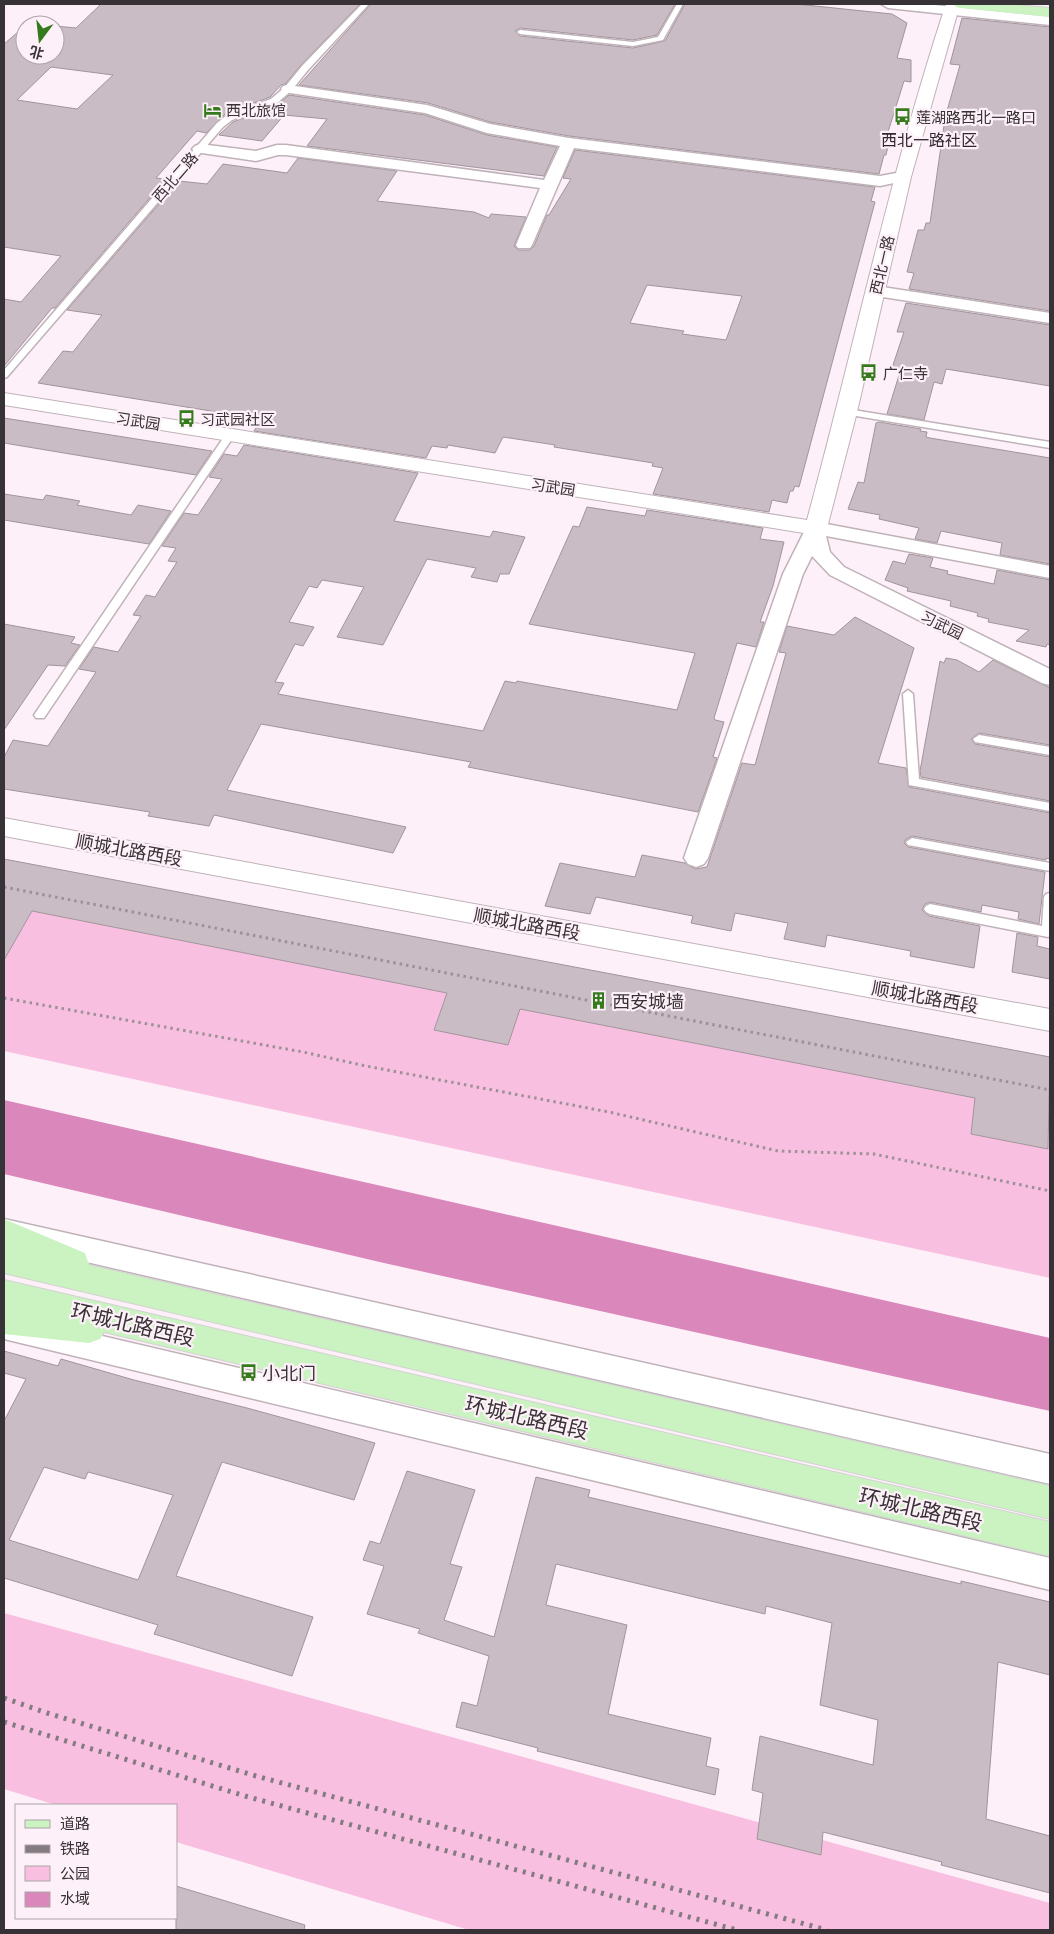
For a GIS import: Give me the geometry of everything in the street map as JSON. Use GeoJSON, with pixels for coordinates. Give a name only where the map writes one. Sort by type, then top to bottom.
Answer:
{"type":"FeatureCollection","features":[{"type":"Feature","properties":{"kind":"main road"},"geometry":{"type":"LineString","coordinates":[[955,6],[1050,13]]}},
{"type":"Feature","properties":{"kind":"main road"},"geometry":{"type":"LineString","coordinates":[[4,1231],[67,1260],[138,1276]]}},
{"type":"Feature","properties":{"kind":"main road","name":"环城北路西段"},"geometry":{"type":"LineString","coordinates":[[4,1258],[138,1276],[1050,1503]]}},
{"type":"Feature","properties":{"kind":"main road","name":"环城北路西段"},"geometry":{"type":"LineString","coordinates":[[4,1294],[1050,1539]]}},
{"type":"Feature","properties":{"kind":"main road"},"geometry":{"type":"LineString","coordinates":[[4,1320],[224,1346]]}},
{"type":"Feature","properties":{"kind":"street"},"geometry":{"type":"LineString","coordinates":[[888,4],[955,6],[1050,21]]}},
{"type":"Feature","properties":{"kind":"street","name":"西北一路"},"geometry":{"type":"LineString","coordinates":[[816,528],[847,412],[902,177],[955,6]]}},
{"type":"Feature","properties":{"kind":"street"},"geometry":{"type":"LineString","coordinates":[[288,89],[427,109],[487,128],[569,143],[880,181],[902,177]]}},
{"type":"Feature","properties":{"kind":"street"},"geometry":{"type":"LineString","coordinates":[[524,245],[569,143]]}},
{"type":"Feature","properties":{"kind":"street"},"geometry":{"type":"LineString","coordinates":[[200,149],[256,156],[271,151],[286,150],[549,185]]}},
{"type":"Feature","properties":{"kind":"street"},"geometry":{"type":"LineString","coordinates":[[876,290],[1050,318]]}},
{"type":"Feature","properties":{"kind":"street","name":"习武园"},"geometry":{"type":"LineString","coordinates":[[4,399],[816,528],[816,544],[820,553],[827,563],[837,571],[1050,678]]}},
{"type":"Feature","properties":{"kind":"street"},"geometry":{"type":"LineString","coordinates":[[696,858],[793,574],[816,528],[1050,572]]}},
{"type":"Feature","properties":{"kind":"street","name":"顺城北路西段"},"geometry":{"type":"LineString","coordinates":[[4,827],[1050,1020]]}},
{"type":"Feature","properties":{"kind":"street"},"geometry":{"type":"LineString","coordinates":[[4,1231],[138,1276],[1050,1469]]}},
{"type":"Feature","properties":{"kind":"street"},"geometry":{"type":"LineString","coordinates":[[4,1258],[67,1260]]}},
{"type":"Feature","properties":{"kind":"street"},"geometry":{"type":"LineString","coordinates":[[4,1326],[1050,1574]]}},
{"type":"Feature","properties":{"kind":"lane","name":"西北二路"},"geometry":{"type":"LineString","coordinates":[[4,375],[224,121],[274,101],[288,89],[305,68],[366,4]]}},
{"type":"Feature","properties":{"kind":"lane"},"geometry":{"type":"LineString","coordinates":[[520,32],[632,44],[646,43],[661,39],[680,4]]}},
{"type":"Feature","properties":{"kind":"lane"},"geometry":{"type":"LineString","coordinates":[[847,412],[1050,445]]}},
{"type":"Feature","properties":{"kind":"lane"},"geometry":{"type":"LineString","coordinates":[[40,715],[229,436]]}},
{"type":"Feature","properties":{"kind":"lane"},"geometry":{"type":"LineString","coordinates":[[908,694],[913,782],[1050,807]]}},
{"type":"Feature","properties":{"kind":"lane"},"geometry":{"type":"LineString","coordinates":[[978,739],[1050,752]]}},
{"type":"Feature","properties":{"kind":"lane"},"geometry":{"type":"LineString","coordinates":[[912,842],[1050,867]]}},
{"type":"Feature","properties":{"kind":"lane"},"geometry":{"type":"LineString","coordinates":[[930,909],[1048,932],[1050,897]]}},
{"type":"Feature","properties":{"kind":"path"},"geometry":{"type":"LineString","coordinates":[[4,887],[1050,1090]]}},
{"type":"Feature","properties":{"kind":"path"},"geometry":{"type":"LineString","coordinates":[[4,998],[303,1052],[366,1066],[609,1112],[778,1151],[874,1154],[1050,1191]]}},
{"type":"Feature","properties":{"kind":"green space"},"geometry":{"type":"Polygon","coordinates":[[[32,911],[447,993],[508,1045],[520,1009],[975,1098],[971,1134],[1048,1149],[1050,1124],[1050,1278],[4,1051],[4,941],[14,943],[32,911]]]}},
{"type":"Feature","properties":{"kind":"green space"},"geometry":{"type":"Polygon","coordinates":[[[4,1613],[1050,1903],[1050,1930],[469,1930],[178,1843],[178,1804],[53,1804],[4,1789],[4,1613]]]}},
{"type":"Feature","properties":{"kind":"water"},"geometry":{"type":"Polygon","coordinates":[[[4,1100],[1050,1338],[1050,1411],[384,1263],[4,1174],[4,1100]]]}},
{"type":"Feature","properties":{"kind":"building"},"geometry":{"type":"Polygon","coordinates":[[[101,4],[360,4],[285,84],[281,85],[270,97],[225,114],[206,133],[197,131],[156,178],[166,179],[55,308],[52,308],[4,366],[4,299],[21,302],[61,256],[4,247],[4,44],[15,35],[15,65],[65,65],[65,27],[76,28],[101,4]],[[51,67],[17,100],[77,109],[113,75],[51,67]]]}},
{"type":"Feature","properties":{"kind":"building"},"geometry":{"type":"Polygon","coordinates":[[[371,4],[675,4],[657,35],[633,40],[520,28],[515,31],[520,36],[633,48],[665,41],[685,4],[796,4],[892,14],[907,23],[897,58],[911,60],[911,82],[904,81],[888,132],[891,133],[879,174],[569,136],[490,122],[428,103],[299,85],[371,4]]]}},
{"type":"Feature","properties":{"kind":"building"},"geometry":{"type":"Polygon","coordinates":[[[962,18],[1050,27],[1050,311],[909,289],[914,273],[907,272],[918,230],[924,230],[926,223],[930,223],[945,118],[960,65],[950,64],[962,18]]]}},
{"type":"Feature","properties":{"kind":"building"},"geometry":{"type":"Polygon","coordinates":[[[289,95],[425,115],[487,135],[557,147],[544,176],[307,146],[327,119],[284,115],[262,141],[219,135],[233,122],[278,105],[289,95]]]}},
{"type":"Feature","properties":{"kind":"building"},"geometry":{"type":"Polygon","coordinates":[[[575,150],[875,187],[871,201],[875,202],[799,487],[795,486],[793,491],[790,491],[787,503],[772,500],[769,512],[653,494],[663,468],[652,466],[653,463],[554,447],[555,445],[549,444],[503,437],[495,453],[448,445],[447,448],[432,446],[426,458],[254,431],[263,417],[217,412],[38,383],[63,351],[73,352],[102,315],[67,310],[179,181],[207,184],[223,164],[287,173],[298,158],[397,171],[377,201],[474,212],[489,218],[491,214],[526,217],[514,246],[518,250],[530,250],[534,246],[547,215],[549,215],[571,179],[563,178],[575,150]],[[647,285],[630,323],[684,331],[682,334],[726,340],[742,296],[647,285]]]}},
{"type":"Feature","properties":{"kind":"building"},"geometry":{"type":"Polygon","coordinates":[[[906,303],[1050,325],[1050,386],[946,369],[942,384],[934,382],[924,420],[887,414],[900,372],[891,371],[904,332],[897,332],[906,303]]]}},
{"type":"Feature","properties":{"kind":"building"},"geometry":{"type":"Polygon","coordinates":[[[4,418],[212,451],[196,475],[4,443],[4,418]]]}},
{"type":"Feature","properties":{"kind":"building"},"geometry":{"type":"Polygon","coordinates":[[[876,423],[921,429],[920,431],[927,432],[926,437],[930,438],[1050,458],[1050,564],[1000,555],[1002,543],[941,531],[937,543],[915,539],[919,528],[879,519],[880,515],[848,509],[858,482],[864,483],[876,423]]]}},
{"type":"Feature","properties":{"kind":"building"},"geometry":{"type":"Polygon","coordinates":[[[244,445],[418,473],[394,521],[490,537],[493,531],[525,537],[509,574],[500,574],[497,582],[471,577],[476,568],[427,559],[383,645],[337,637],[364,587],[322,580],[317,588],[309,586],[289,622],[314,627],[303,646],[295,644],[275,682],[284,683],[278,694],[483,731],[505,681],[516,683],[517,681],[677,710],[695,653],[529,624],[573,526],[579,527],[587,507],[645,516],[647,510],[763,528],[760,539],[784,542],[773,586],[760,622],[764,622],[756,647],[737,643],[714,718],[724,722],[713,757],[717,758],[698,812],[468,767],[471,762],[261,724],[227,790],[406,827],[393,853],[214,815],[209,826],[148,816],[150,812],[4,789],[4,757],[13,740],[48,746],[96,672],[79,669],[94,647],[118,652],[141,616],[133,615],[146,595],[155,597],[177,562],[168,561],[176,548],[162,546],[184,513],[198,515],[222,479],[209,477],[224,454],[237,456],[244,445]]]}},
{"type":"Feature","properties":{"kind":"building"},"geometry":{"type":"Polygon","coordinates":[[[4,494],[43,500],[46,495],[80,501],[77,505],[131,515],[138,505],[171,511],[149,544],[4,520],[4,494]]]}},
{"type":"Feature","properties":{"kind":"building"},"geometry":{"type":"Polygon","coordinates":[[[909,554],[933,558],[930,567],[948,571],[947,574],[994,584],[997,570],[1050,580],[1050,645],[1047,644],[1046,647],[1016,641],[1029,630],[988,622],[989,619],[977,616],[978,613],[950,606],[951,601],[907,591],[908,588],[885,580],[893,561],[905,564],[909,554]]]}},
{"type":"Feature","properties":{"kind":"building"},"geometry":{"type":"Polygon","coordinates":[[[855,617],[914,648],[878,763],[906,768],[909,787],[1050,813],[1050,859],[1046,858],[1046,860],[912,836],[905,840],[904,843],[908,847],[1045,872],[1039,924],[1018,919],[1019,912],[982,905],[981,912],[930,902],[925,904],[922,910],[929,916],[980,926],[974,968],[910,956],[911,951],[827,935],[825,947],[784,939],[788,923],[735,913],[731,931],[691,923],[693,916],[596,897],[590,914],[545,906],[560,863],[635,877],[642,855],[685,863],[695,869],[707,867],[742,763],[755,765],[786,653],[779,652],[787,626],[834,635],[855,617]]]}},
{"type":"Feature","properties":{"kind":"building"},"geometry":{"type":"Polygon","coordinates":[[[4,624],[75,637],[71,643],[80,645],[65,666],[48,665],[4,730],[4,624]]]}},
{"type":"Feature","properties":{"kind":"building"},"geometry":{"type":"Polygon","coordinates":[[[946,658],[957,660],[979,672],[993,660],[1050,688],[1050,745],[979,733],[971,739],[975,744],[1050,757],[1050,801],[921,777],[920,771],[940,661],[944,663],[946,658]]]}},
{"type":"Feature","properties":{"kind":"building","name":"西安城墙"},"geometry":{"type":"Polygon","coordinates":[[[4,859],[1050,1057],[1048,1149],[971,1134],[975,1098],[520,1009],[508,1045],[434,1030],[447,993],[32,911],[4,960],[4,859]]]}},
{"type":"Feature","properties":{"kind":"building"},"geometry":{"type":"Polygon","coordinates":[[[1017,933],[1038,937],[1037,946],[1050,949],[1050,979],[1012,972],[1017,933]]]}},
{"type":"Feature","properties":{"kind":"building"},"geometry":{"type":"Polygon","coordinates":[[[4,1351],[58,1366],[61,1359],[375,1443],[354,1500],[222,1462],[176,1576],[313,1617],[292,1676],[154,1634],[158,1625],[4,1578],[4,1421],[26,1379],[4,1373],[4,1351]],[[44,1467],[9,1540],[138,1580],[173,1495],[88,1472],[85,1479],[44,1467]]]}},
{"type":"Feature","properties":{"kind":"building"},"geometry":{"type":"Polygon","coordinates":[[[407,1471],[475,1490],[450,1564],[462,1567],[444,1620],[494,1637],[536,1477],[590,1490],[588,1497],[961,1584],[961,1581],[1050,1602],[1050,1675],[998,1662],[986,1819],[1050,1836],[1050,1893],[941,1865],[942,1862],[823,1832],[821,1855],[757,1839],[763,1793],[752,1790],[760,1736],[873,1765],[878,1720],[820,1705],[832,1623],[766,1606],[765,1614],[556,1564],[546,1605],[627,1625],[608,1714],[711,1738],[706,1766],[719,1769],[715,1795],[537,1751],[538,1748],[456,1727],[462,1702],[477,1706],[489,1656],[418,1633],[420,1629],[367,1614],[384,1566],[363,1560],[370,1541],[380,1544],[407,1471]]]}},
{"type":"Feature","properties":{"kind":"building"},"geometry":{"type":"Polygon","coordinates":[[[178,1887],[305,1925],[304,1930],[176,1930],[178,1887]]]}},
{"type":"Feature","properties":{"kind":"railway"},"geometry":{"type":"LineString","coordinates":[[4,1698],[47,1713],[256,1776],[827,1930]]}},
{"type":"Feature","properties":{"kind":"railway"},"geometry":{"type":"LineString","coordinates":[[4,1722],[245,1796],[737,1930]]}},
{"type":"Feature","properties":{"kind":"place","name":"西北旅馆"},"geometry":{"type":"Point","coordinates":[212,110]}},
{"type":"Feature","properties":{"kind":"place","name":"莲湖路西北一路口"},"geometry":{"type":"Point","coordinates":[902,117]}},
{"type":"Feature","properties":{"kind":"place","name":"广仁寺"},"geometry":{"type":"Point","coordinates":[869,373]}},
{"type":"Feature","properties":{"kind":"place","name":"习武园社区"},"geometry":{"type":"Point","coordinates":[186,419]}},
{"type":"Feature","properties":{"kind":"place","name":"西安城墙"},"geometry":{"type":"Point","coordinates":[598,1001]}},
{"type":"Feature","properties":{"kind":"place","name":"小北门"},"geometry":{"type":"Point","coordinates":[248,1373]}},
{"type":"Feature","properties":{"kind":"district","name":"西北一路社区"},"geometry":{"type":"Point","coordinates":[929,140]}}]}
